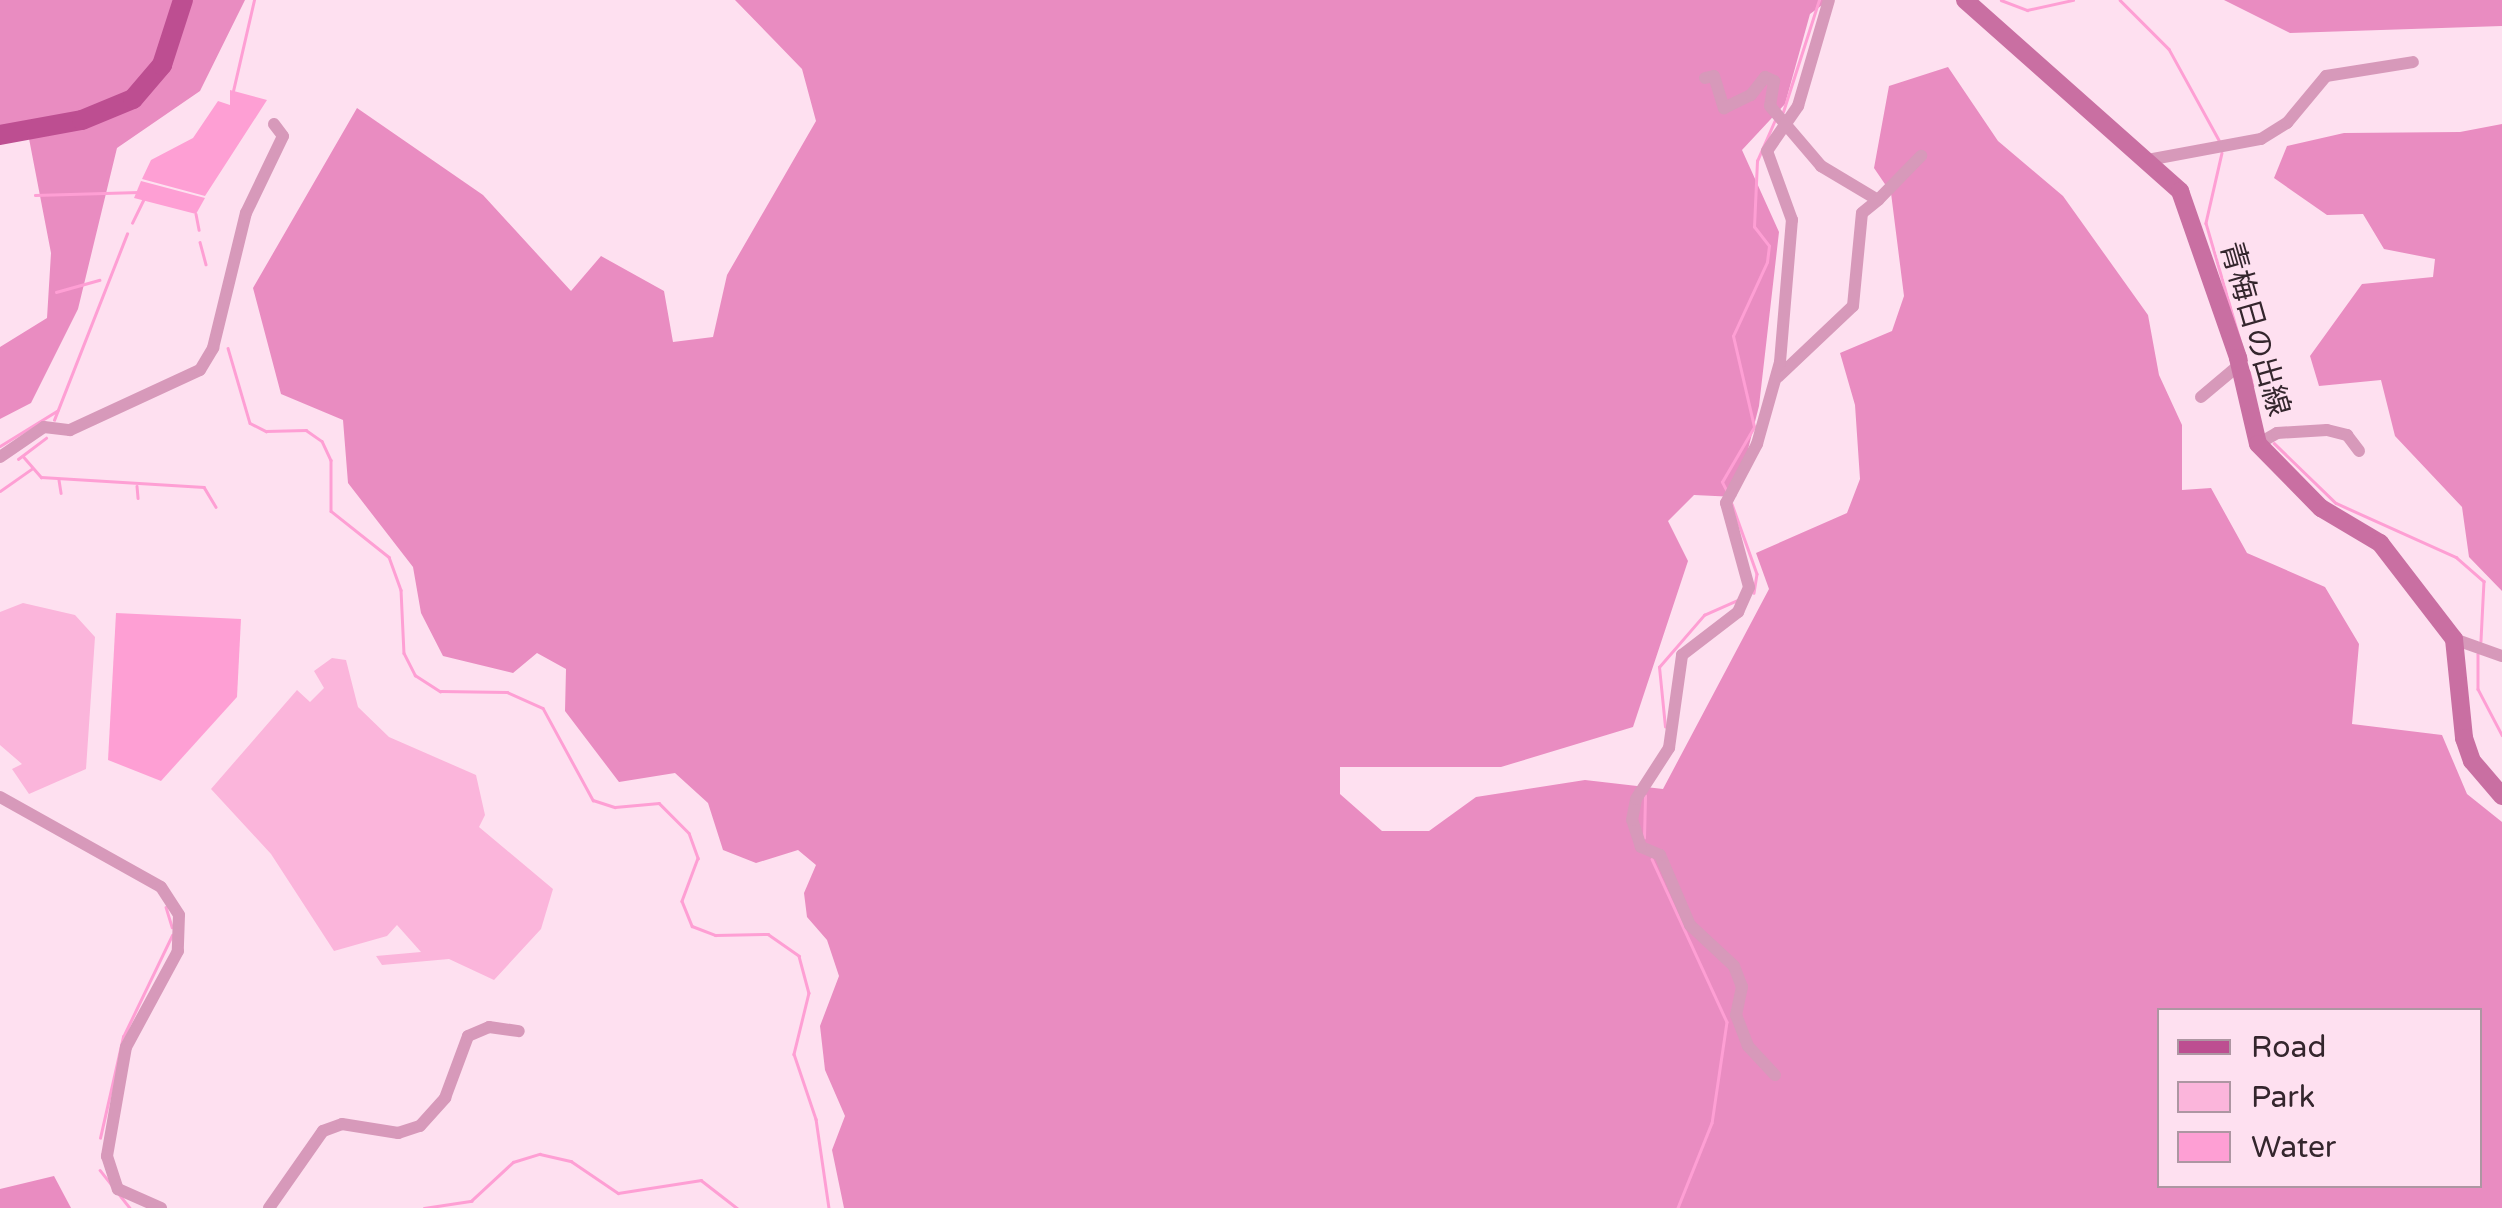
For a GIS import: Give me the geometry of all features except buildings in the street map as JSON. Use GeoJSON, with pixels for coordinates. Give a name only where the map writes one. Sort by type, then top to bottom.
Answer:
{"type":"FeatureCollection","features":[{"type":"Feature","properties":{"kind":"main road"},"geometry":{"type":"LineString","coordinates":[[0,134],[82,120],[132,99],[162,65],[183,0]]}},
{"type":"Feature","properties":{"kind":"main road","name":"青梅日の出線"},"geometry":{"type":"LineString","coordinates":[[1964,0],[2153,159],[2191,214],[2266,439],[2321,508],[2380,542],[2472,642]]}},
{"type":"Feature","properties":{"kind":"main road"},"geometry":{"type":"LineString","coordinates":[[2472,642],[2464,738],[2472,760],[2502,796]]}},
{"type":"Feature","properties":{"kind":"street"},"geometry":{"type":"LineString","coordinates":[[1775,1075],[1748,1046],[1736,1015],[1742,987],[1734,966],[1690,925],[1660,855],[1641,847],[1632,820],[1636,798],[1668,748],[1682,655],[1738,612],[1747,594],[1726,503],[1757,444],[1773,382],[1792,210],[1767,151],[1787,120],[1829,0]]}},
{"type":"Feature","properties":{"kind":"street"},"geometry":{"type":"LineString","coordinates":[[2153,159],[2222,151],[2287,123],[2326,76],[2412,62]]}},
{"type":"Feature","properties":{"kind":"street"},"geometry":{"type":"LineString","coordinates":[[1705,78],[1714,76],[1724,108],[1751,95],[1764,77],[1774,81],[1770,106],[1787,120],[1821,166],[1878,200]]}},
{"type":"Feature","properties":{"kind":"street"},"geometry":{"type":"LineString","coordinates":[[0,456],[44,427],[70,430],[200,370],[213,348],[246,214],[283,136],[274,124]]}},
{"type":"Feature","properties":{"kind":"street"},"geometry":{"type":"LineString","coordinates":[[1773,382],[1853,306],[1860,226],[1878,200],[1921,156]]}},
{"type":"Feature","properties":{"kind":"street"},"geometry":{"type":"LineString","coordinates":[[2201,397],[2239,365]]}},
{"type":"Feature","properties":{"kind":"street"},"geometry":{"type":"LineString","coordinates":[[2266,439],[2337,431],[2359,451]]}},
{"type":"Feature","properties":{"kind":"street"},"geometry":{"type":"LineString","coordinates":[[2472,642],[2502,656]]}},
{"type":"Feature","properties":{"kind":"street"},"geometry":{"type":"LineString","coordinates":[[0,797],[160,887],[179,915],[178,950],[126,1047],[106,1156],[110,1177],[126,1196],[161,1208]]}},
{"type":"Feature","properties":{"kind":"street"},"geometry":{"type":"LineString","coordinates":[[269,1208],[323,1131],[342,1124],[398,1134],[420,1126],[445,1098],[468,1036],[489,1026],[519,1031]]}},
{"type":"Feature","properties":{"kind":"green space"},"geometry":{"type":"Polygon","coordinates":[[[23,603],[75,615],[95,637],[86,769],[29,794],[12,769],[22,764],[0,745],[0,612],[23,603]]]}},
{"type":"Feature","properties":{"kind":"green space"},"geometry":{"type":"Polygon","coordinates":[[[332,658],[346,660],[358,707],[389,737],[476,775],[485,815],[479,827],[553,889],[541,929],[494,980],[449,959],[382,965],[376,956],[421,952],[397,925],[387,936],[334,951],[271,854],[211,789],[297,690],[310,702],[324,688],[314,671],[332,658]]]}},
{"type":"Feature","properties":{"kind":"shaded area"},"geometry":{"type":"Polygon","coordinates":[[[0,0],[245,0],[200,91],[117,148],[78,309],[31,403],[0,419],[0,347],[47,318],[51,253],[26,123],[0,129],[0,0]]]}},
{"type":"Feature","properties":{"kind":"shaded area"},"geometry":{"type":"Polygon","coordinates":[[[735,0],[1829,0],[1810,14],[1785,104],[1742,150],[1779,232],[1759,406],[1736,497],[1694,495],[1668,521],[1688,561],[1633,727],[1501,767],[1340,767],[1340,794],[1382,831],[1429,831],[1476,797],[1585,780],[1663,789],[1769,589],[1756,553],[1847,513],[1860,479],[1855,405],[1840,353],[1892,331],[1904,296],[1891,193],[1874,168],[1889,86],[1948,67],[1998,141],[2063,196],[2148,315],[2159,375],[2182,425],[2182,490],[2211,488],[2247,553],[2325,587],[2359,644],[2352,724],[2442,735],[2467,794],[2502,822],[2502,1208],[844,1208],[832,1150],[845,1116],[825,1070],[820,1026],[839,976],[827,940],[807,917],[804,893],[816,865],[798,850],[756,863],[723,850],[708,803],[675,773],[619,782],[565,711],[566,669],[537,653],[513,673],[443,656],[421,613],[413,567],[348,483],[343,420],[281,394],[253,288],[357,108],[483,195],[571,291],[601,256],[664,291],[673,342],[713,337],[727,275],[816,121],[802,69],[735,0]]]}},
{"type":"Feature","properties":{"kind":"shaded area"},"geometry":{"type":"Polygon","coordinates":[[[2224,0],[2502,0],[2502,26],[2290,33],[2224,0]]]}},
{"type":"Feature","properties":{"kind":"shaded area"},"geometry":{"type":"Polygon","coordinates":[[[2502,124],[2502,591],[2469,557],[2462,507],[2395,436],[2381,380],[2319,386],[2310,356],[2362,284],[2433,277],[2435,259],[2384,249],[2363,214],[2327,215],[2274,178],[2287,146],[2344,133],[2460,132],[2502,124]]]}},
{"type":"Feature","properties":{"kind":"shaded area"},"geometry":{"type":"Polygon","coordinates":[[[54,1176],[71,1208],[0,1208],[0,1189],[54,1176]]]}},
{"type":"Feature","properties":{"kind":"water"},"geometry":{"type":"Polygon","coordinates":[[[230,90],[267,100],[205,196],[142,179],[151,160],[193,138],[218,101],[230,105],[230,90]]]}},
{"type":"Feature","properties":{"kind":"water"},"geometry":{"type":"Polygon","coordinates":[[[141,181],[205,198],[196,214],[134,198],[141,181]]]}},
{"type":"Feature","properties":{"kind":"water"},"geometry":{"type":"Polygon","coordinates":[[[116,613],[241,619],[237,697],[161,781],[108,760],[116,613]]]}},
{"type":"Feature","properties":{"kind":"waterway"},"geometry":{"type":"LineString","coordinates":[[233,91],[254,0]]}},
{"type":"Feature","properties":{"kind":"waterway"},"geometry":{"type":"LineString","coordinates":[[1783,112],[1819,0]]}},
{"type":"Feature","properties":{"kind":"waterway"},"geometry":{"type":"LineString","coordinates":[[2001,0],[2027,10],[2073,0]]}},
{"type":"Feature","properties":{"kind":"waterway"},"geometry":{"type":"LineString","coordinates":[[2120,0],[2169,49],[2219,140]]}},
{"type":"Feature","properties":{"kind":"waterway"},"geometry":{"type":"LineString","coordinates":[[1727,492],[1722,482],[1754,427],[1733,336],[1767,262],[1769,246],[1754,227],[1757,161],[1774,122]]}},
{"type":"Feature","properties":{"kind":"waterway"},"geometry":{"type":"LineString","coordinates":[[2222,153],[2206,223],[2253,385]]}},
{"type":"Feature","properties":{"kind":"waterway"},"geometry":{"type":"LineString","coordinates":[[35,195],[139,192]]}},
{"type":"Feature","properties":{"kind":"waterway"},"geometry":{"type":"LineString","coordinates":[[132,223],[144,198]]}},
{"type":"Feature","properties":{"kind":"waterway"},"geometry":{"type":"LineString","coordinates":[[196,214],[199,230]]}},
{"type":"Feature","properties":{"kind":"waterway"},"geometry":{"type":"LineString","coordinates":[[54,420],[127,234]]}},
{"type":"Feature","properties":{"kind":"waterway"},"geometry":{"type":"LineString","coordinates":[[200,242],[206,264]]}},
{"type":"Feature","properties":{"kind":"waterway"},"geometry":{"type":"LineString","coordinates":[[56,292],[99,280]]}},
{"type":"Feature","properties":{"kind":"waterway"},"geometry":{"type":"LineString","coordinates":[[228,348],[250,423],[266,431],[306,430],[322,441],[331,460],[331,511],[389,557],[401,590],[404,653],[415,675],[440,691],[507,692],[543,708],[593,800],[615,807],[659,803],[689,833],[698,858],[682,901],[692,926],[715,935],[768,934],[799,956],[809,993],[794,1054],[816,1119],[829,1208]]}},
{"type":"Feature","properties":{"kind":"waterway"},"geometry":{"type":"LineString","coordinates":[[0,446],[57,411]]}},
{"type":"Feature","properties":{"kind":"waterway"},"geometry":{"type":"LineString","coordinates":[[18,459],[46,438]]}},
{"type":"Feature","properties":{"kind":"waterway"},"geometry":{"type":"LineString","coordinates":[[2274,443],[2336,503],[2456,557],[2484,581],[2481,641]]}},
{"type":"Feature","properties":{"kind":"waterway"},"geometry":{"type":"LineString","coordinates":[[23,456],[41,477],[204,487],[216,507]]}},
{"type":"Feature","properties":{"kind":"waterway"},"geometry":{"type":"LineString","coordinates":[[0,491],[31,469]]}},
{"type":"Feature","properties":{"kind":"waterway"},"geometry":{"type":"LineString","coordinates":[[59,480],[61,493]]}},
{"type":"Feature","properties":{"kind":"waterway"},"geometry":{"type":"LineString","coordinates":[[137,486],[138,498]]}},
{"type":"Feature","properties":{"kind":"waterway"},"geometry":{"type":"LineString","coordinates":[[1732,504],[1757,574],[1754,593]]}},
{"type":"Feature","properties":{"kind":"waterway"},"geometry":{"type":"LineString","coordinates":[[1665,727],[1659,667],[1704,615],[1737,600]]}},
{"type":"Feature","properties":{"kind":"waterway"},"geometry":{"type":"LineString","coordinates":[[2478,654],[2478,689],[2502,735]]}},
{"type":"Feature","properties":{"kind":"waterway"},"geometry":{"type":"LineString","coordinates":[[1644,838],[1645,796]]}},
{"type":"Feature","properties":{"kind":"waterway"},"geometry":{"type":"LineString","coordinates":[[1652,859],[1727,1022],[1712,1123],[1678,1208]]}},
{"type":"Feature","properties":{"kind":"waterway"},"geometry":{"type":"LineString","coordinates":[[166,907],[172,927]]}},
{"type":"Feature","properties":{"kind":"waterway"},"geometry":{"type":"LineString","coordinates":[[100,1138],[123,1037],[172,935]]}},
{"type":"Feature","properties":{"kind":"waterway"},"geometry":{"type":"LineString","coordinates":[[424,1208],[471,1201],[513,1162],[540,1154],[571,1161],[618,1193],[701,1180],[737,1208]]}},
{"type":"Feature","properties":{"kind":"waterway"},"geometry":{"type":"LineString","coordinates":[[100,1170],[130,1208]]}}]}
